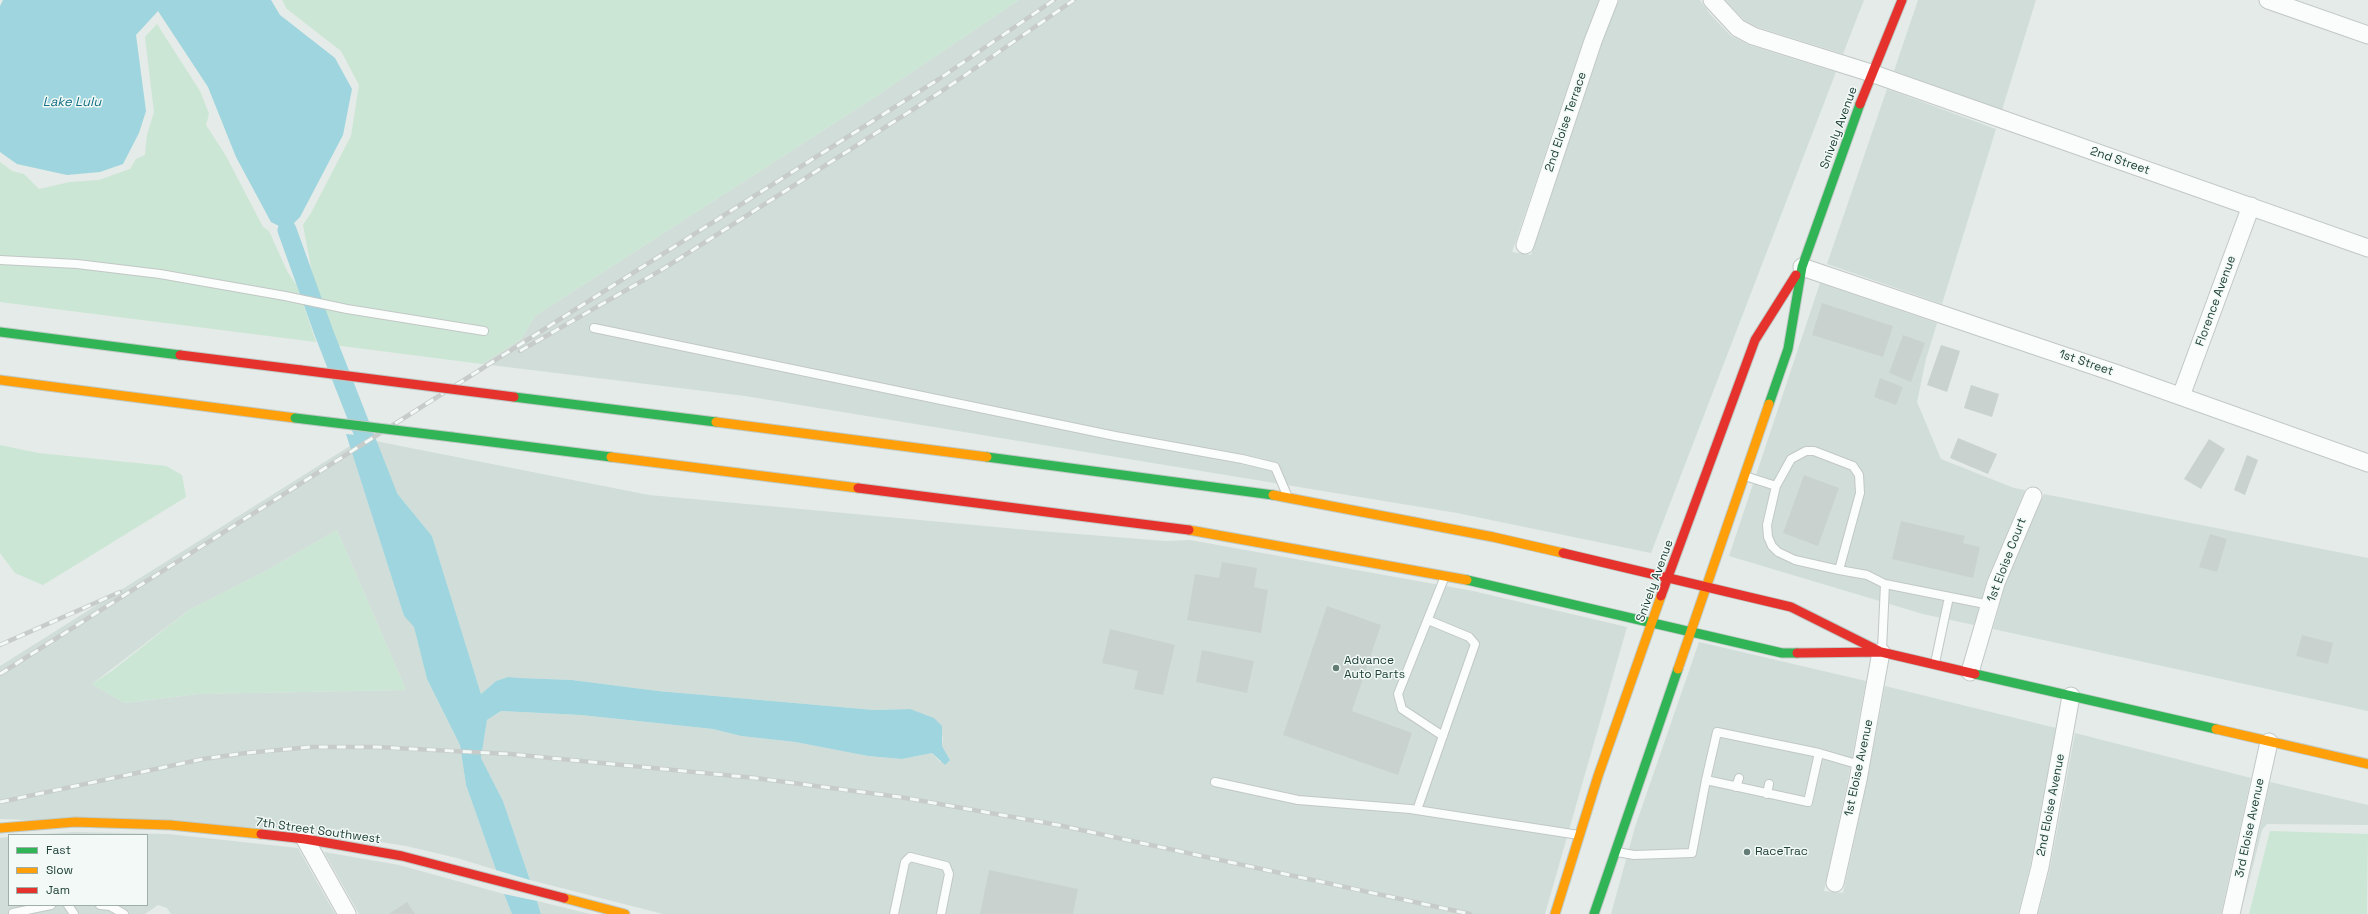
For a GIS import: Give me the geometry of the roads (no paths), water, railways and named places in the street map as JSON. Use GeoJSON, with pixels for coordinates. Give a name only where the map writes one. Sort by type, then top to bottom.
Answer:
{"type":"FeatureCollection","features":[{"type":"Feature","properties":{"kind":"main road","name":"Snively Avenue"},"geometry":{"type":"LineString","coordinates":[[1594,914],[1709,586],[1788,349],[1802,266],[1871,73],[1902,0]]}},
{"type":"Feature","properties":{"kind":"main road","name":"Snively Avenue"},"geometry":{"type":"LineString","coordinates":[[1555,914],[1652,622],[1755,340],[1802,266]]}},
{"type":"Feature","properties":{"kind":"main road"},"geometry":{"type":"LineString","coordinates":[[0,332],[1150,476],[1288,498],[1493,537],[1669,576],[1791,607],[1881,652]]}},
{"type":"Feature","properties":{"kind":"main road"},"geometry":{"type":"LineString","coordinates":[[0,380],[1158,525],[1280,545],[1445,576],[1693,631],[1782,654],[1881,652],[2368,764]]}},
{"type":"Feature","properties":{"kind":"main road","name":"7th Street Southwest"},"geometry":{"type":"LineString","coordinates":[[0,828],[170,825],[305,839],[402,856],[462,870],[508,884],[625,914]]}},
{"type":"Feature","properties":{"kind":"street","name":"2nd Eloise Terrace"},"geometry":{"type":"LineString","coordinates":[[1525,244],[1591,48],[1609,0]]}},
{"type":"Feature","properties":{"kind":"street","name":"2nd Street"},"geometry":{"type":"LineString","coordinates":[[1712,0],[1738,28],[1753,36],[1871,73],[1951,103],[2251,206],[2368,248]]}},
{"type":"Feature","properties":{"kind":"street"},"geometry":{"type":"LineString","coordinates":[[2268,0],[2368,35]]}},
{"type":"Feature","properties":{"kind":"street","name":"Florence Avenue"},"geometry":{"type":"LineString","coordinates":[[2181,396],[2251,206]]}},
{"type":"Feature","properties":{"kind":"street","name":"1st Street"},"geometry":{"type":"LineString","coordinates":[[1802,266],[2181,396],[2368,463]]}},
{"type":"Feature","properties":{"kind":"street","name":"1st Eloise Court"},"geometry":{"type":"LineString","coordinates":[[1970,672],[1996,583],[2033,496]]}},
{"type":"Feature","properties":{"kind":"street","name":"1st Eloise Avenue"},"geometry":{"type":"LineString","coordinates":[[1835,883],[1860,765],[1881,652]]}},
{"type":"Feature","properties":{"kind":"street","name":"2nd Eloise Avenue"},"geometry":{"type":"LineString","coordinates":[[2028,914],[2040,867],[2071,696]]}},
{"type":"Feature","properties":{"kind":"street","name":"3rd Eloise Avenue"},"geometry":{"type":"LineString","coordinates":[[2231,914],[2269,742]]}},
{"type":"Feature","properties":{"kind":"street"},"geometry":{"type":"LineString","coordinates":[[305,839],[347,914]]}},
{"type":"Feature","properties":{"kind":"lane"},"geometry":{"type":"LineString","coordinates":[[0,260],[77,264],[160,274],[285,296],[347,309],[484,331]]}},
{"type":"Feature","properties":{"kind":"lane"},"geometry":{"type":"LineString","coordinates":[[594,328],[1115,436],[1242,459],[1275,467],[1288,498]]}},
{"type":"Feature","properties":{"kind":"lane"},"geometry":{"type":"LineString","coordinates":[[1839,570],[1860,493],[1859,475],[1853,466],[1814,451],[1806,451],[1791,459],[1776,486],[1767,525],[1768,537],[1772,546],[1778,552],[1794,560],[1839,570],[1867,575],[1885,584],[1990,605]]}},
{"type":"Feature","properties":{"kind":"lane"},"geometry":{"type":"LineString","coordinates":[[1745,476],[1776,486]]}},
{"type":"Feature","properties":{"kind":"lane"},"geometry":{"type":"LineString","coordinates":[[1443,736],[1402,709],[1398,694],[1445,576]]}},
{"type":"Feature","properties":{"kind":"lane"},"geometry":{"type":"LineString","coordinates":[[1881,652],[1885,584]]}},
{"type":"Feature","properties":{"kind":"lane"},"geometry":{"type":"LineString","coordinates":[[1935,664],[1949,597]]}},
{"type":"Feature","properties":{"kind":"lane"},"geometry":{"type":"LineString","coordinates":[[1417,810],[1475,644],[1469,637],[1428,620]]}},
{"type":"Feature","properties":{"kind":"lane"},"geometry":{"type":"LineString","coordinates":[[1616,852],[1634,855],[1692,853],[1717,732],[1747,742],[1777,749],[1819,753],[1860,765]]}},
{"type":"Feature","properties":{"kind":"lane"},"geometry":{"type":"LineString","coordinates":[[1706,780],[1808,802],[1819,753]]}},
{"type":"Feature","properties":{"kind":"lane"},"geometry":{"type":"LineString","coordinates":[[1736,787],[1739,778]]}},
{"type":"Feature","properties":{"kind":"lane"},"geometry":{"type":"LineString","coordinates":[[1215,782],[1298,800],[1417,810],[1580,835]]}},
{"type":"Feature","properties":{"kind":"lane"},"geometry":{"type":"LineString","coordinates":[[1767,794],[1769,784]]}},
{"type":"Feature","properties":{"kind":"lane"},"geometry":{"type":"LineString","coordinates":[[894,914],[905,862],[910,857],[946,866],[949,874],[941,914]]}},
{"type":"Feature","properties":{"kind":"lane"},"geometry":{"type":"LineString","coordinates":[[12,914],[47,906]]}},
{"type":"Feature","properties":{"kind":"lane"},"geometry":{"type":"LineString","coordinates":[[110,906],[124,914]]}},
{"type":"Feature","properties":{"kind":"water","name":"Lake Lulu"},"geometry":{"type":"Polygon","coordinates":[[[3,0],[271,0],[280,15],[335,58],[352,89],[343,135],[300,217],[287,230],[271,222],[236,157],[208,87],[158,11],[136,35],[146,111],[139,133],[123,164],[100,172],[67,175],[17,164],[0,152],[0,6],[3,0]]]}},
{"type":"Feature","properties":{"kind":"water"},"geometry":{"type":"Polygon","coordinates":[[[346,434],[364,436],[373,464],[432,536],[481,694],[496,681],[508,677],[572,680],[658,691],[874,710],[910,709],[934,718],[942,726],[942,746],[950,760],[945,765],[932,753],[902,759],[868,756],[795,742],[741,736],[713,729],[581,715],[501,711],[487,720],[481,758],[503,801],[530,880],[496,870],[466,785],[460,745],[427,679],[414,627],[404,616],[346,434]]]}},
{"type":"Feature","properties":{"kind":"water"},"geometry":{"type":"Polygon","coordinates":[[[504,894],[537,901],[541,914],[512,914],[504,894]]]}},
{"type":"Feature","properties":{"kind":"waterway"},"geometry":{"type":"LineString","coordinates":[[287,230],[324,333],[388,496]]}},
{"type":"Feature","properties":{"kind":"railway"},"geometry":{"type":"LineString","coordinates":[[0,674],[939,79],[1054,0]]}},
{"type":"Feature","properties":{"kind":"railway"},"geometry":{"type":"LineString","coordinates":[[520,351],[663,269],[945,89],[1074,0]]}},
{"type":"Feature","properties":{"kind":"railway"},"geometry":{"type":"LineString","coordinates":[[0,645],[120,592]]}},
{"type":"Feature","properties":{"kind":"railway"},"geometry":{"type":"LineString","coordinates":[[0,802],[203,759],[246,753],[311,747],[377,747],[510,754],[755,778],[900,797],[1058,825],[1470,914]]}},
{"type":"Feature","properties":{"kind":"place","name":"Advance Auto Parts"},"geometry":{"type":"Point","coordinates":[1336,668]}},
{"type":"Feature","properties":{"kind":"place","name":"RaceTrac"},"geometry":{"type":"Point","coordinates":[1747,852]}}]}
